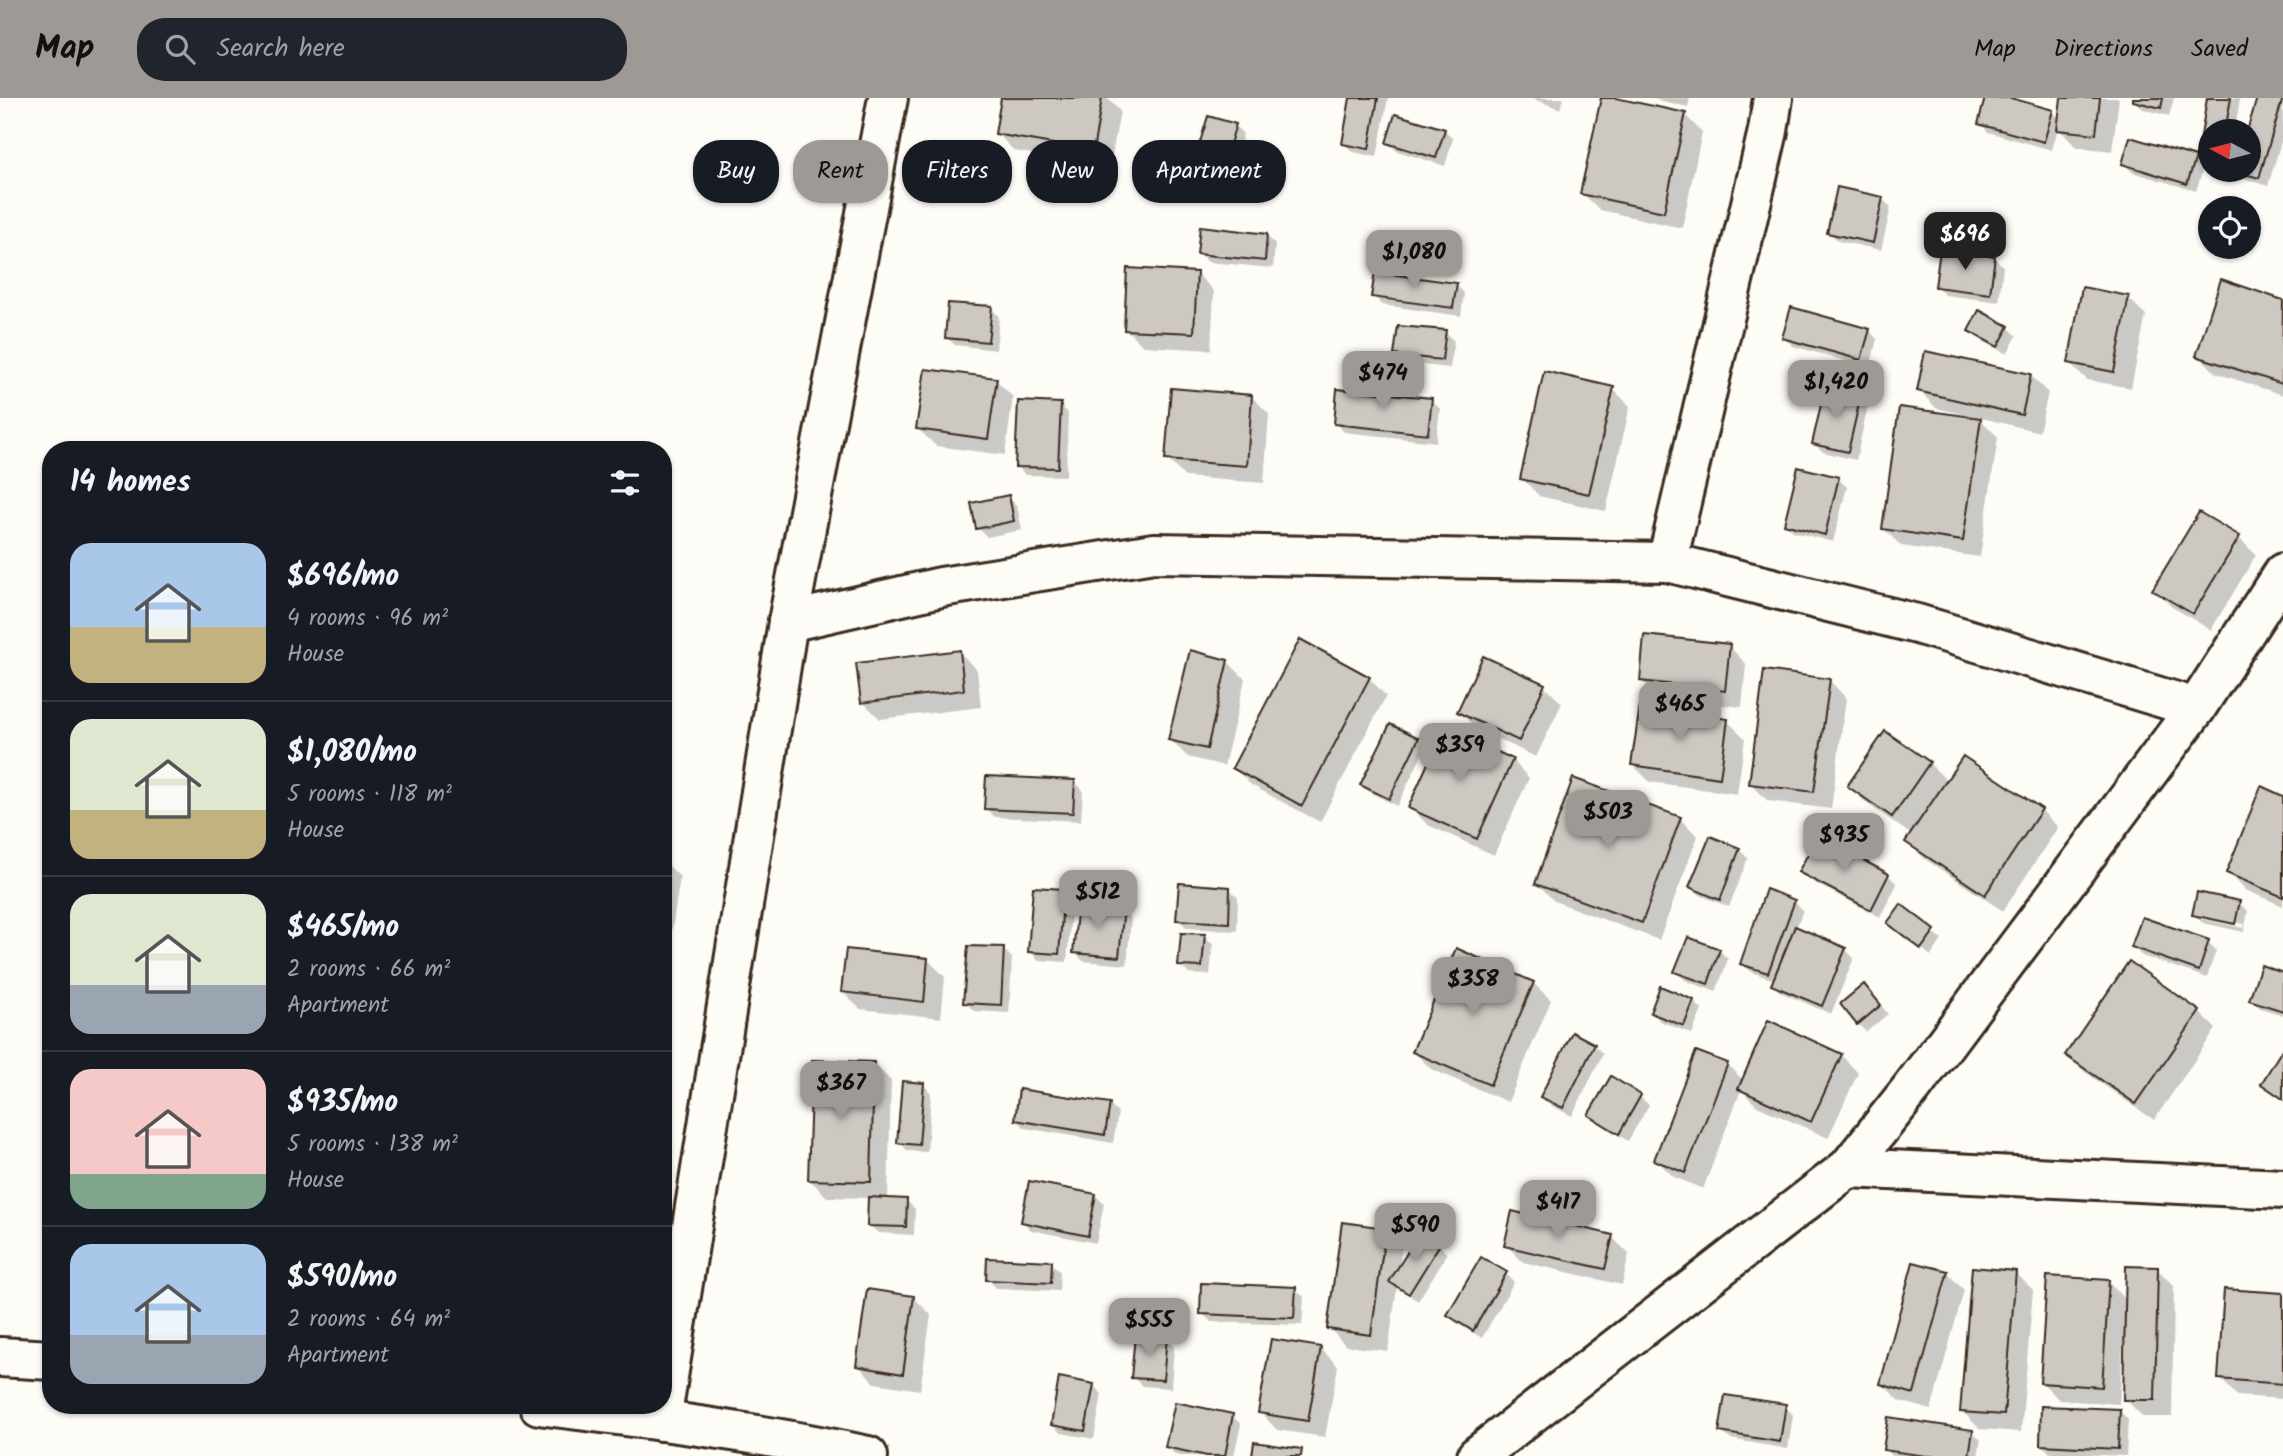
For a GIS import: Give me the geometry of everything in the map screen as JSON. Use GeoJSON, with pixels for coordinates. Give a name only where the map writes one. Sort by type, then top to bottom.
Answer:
{"type":"FeatureCollection","features":[{"type":"Feature","properties":{"kind":"street"},"geometry":{"type":"LineString","coordinates":[[672,1351],[788,622],[888,98]]}},
{"type":"Feature","properties":{"kind":"street"},"geometry":{"type":"LineString","coordinates":[[1667,562],[1768,131],[1773,98]]}},
{"type":"Feature","properties":{"kind":"street"},"geometry":{"type":"LineString","coordinates":[[788,622],[941,587],[1154,554],[1667,562],[1917,624],[2196,708]]}},
{"type":"Feature","properties":{"kind":"street"},"geometry":{"type":"LineString","coordinates":[[1477,1456],[1847,1168],[1911,1090],[2196,708],[2283,573]]}},
{"type":"Feature","properties":{"kind":"street"},"geometry":{"type":"LineString","coordinates":[[1847,1168],[2283,1189]]}},
{"type":"Feature","properties":{"kind":"street"},"geometry":{"type":"LineString","coordinates":[[0,1357],[42,1359]]}},
{"type":"Feature","properties":{"kind":"street"},"geometry":{"type":"LineString","coordinates":[[612,1414],[818,1445],[868,1456]]}},
{"type":"Feature","properties":{"kind":"street"},"geometry":{"type":"LineString","coordinates":[[661,1420],[662,1414]]}},
{"type":"Feature","properties":{"kind":"building"},"geometry":{"type":"Polygon","coordinates":[[[1001,98],[1102,98],[1095,140],[1030,140],[995,134],[1001,98]]]}},
{"type":"Feature","properties":{"kind":"building"},"geometry":{"type":"Polygon","coordinates":[[[1350,98],[1378,98],[1369,149],[1342,144],[1350,98]]]}},
{"type":"Feature","properties":{"kind":"building"},"geometry":{"type":"Polygon","coordinates":[[[1601,98],[1616,98],[1686,113],[1664,212],[1580,194],[1601,98]]]}},
{"type":"Feature","properties":{"kind":"building"},"geometry":{"type":"Polygon","coordinates":[[[1985,98],[2011,98],[2053,110],[2044,142],[1978,124],[1985,98]]]}},
{"type":"Feature","properties":{"kind":"building"},"geometry":{"type":"Polygon","coordinates":[[[2061,98],[2100,98],[2096,134],[2057,130],[2061,98]]]}},
{"type":"Feature","properties":{"kind":"building"},"geometry":{"type":"Polygon","coordinates":[[[2133,98],[2163,98],[2161,108],[2133,101],[2133,98]]]}},
{"type":"Feature","properties":{"kind":"building"},"geometry":{"type":"Polygon","coordinates":[[[2207,98],[2231,98],[2227,119],[2204,119],[2207,98]]]}},
{"type":"Feature","properties":{"kind":"building"},"geometry":{"type":"Polygon","coordinates":[[[2257,98],[2283,98],[2261,171],[2261,119],[2251,119],[2257,98]]]}},
{"type":"Feature","properties":{"kind":"building"},"geometry":{"type":"Polygon","coordinates":[[[1395,114],[1445,129],[1436,158],[1386,143],[1395,114]]]}},
{"type":"Feature","properties":{"kind":"building"},"geometry":{"type":"Polygon","coordinates":[[[1208,116],[1236,124],[1231,140],[1201,140],[1208,116]]]}},
{"type":"Feature","properties":{"kind":"building"},"geometry":{"type":"Polygon","coordinates":[[[2130,137],[2196,157],[2187,184],[2122,164],[2130,137]]]}},
{"type":"Feature","properties":{"kind":"building"},"geometry":{"type":"Polygon","coordinates":[[[1837,187],[1883,197],[1873,243],[1827,233],[1837,187]]]}},
{"type":"Feature","properties":{"kind":"building"},"geometry":{"type":"Polygon","coordinates":[[[1200,226],[1267,234],[1265,261],[1197,254],[1200,226]]]}},
{"type":"Feature","properties":{"kind":"building"},"geometry":{"type":"Polygon","coordinates":[[[1940,249],[1995,256],[1990,294],[1935,287],[1940,249]]]}},
{"type":"Feature","properties":{"kind":"building"},"geometry":{"type":"Polygon","coordinates":[[[1127,268],[1197,272],[1194,333],[1124,330],[1127,268]]]}},
{"type":"Feature","properties":{"kind":"building"},"geometry":{"type":"Polygon","coordinates":[[[1375,272],[1457,283],[1453,308],[1371,297],[1375,272]]]}},
{"type":"Feature","properties":{"kind":"building"},"geometry":{"type":"Polygon","coordinates":[[[2221,279],[2283,300],[2282,384],[2196,356],[2221,279]]]}},
{"type":"Feature","properties":{"kind":"building"},"geometry":{"type":"Polygon","coordinates":[[[2082,287],[2129,296],[2114,372],[2068,363],[2082,287]]]}},
{"type":"Feature","properties":{"kind":"building"},"geometry":{"type":"Polygon","coordinates":[[[948,303],[992,306],[988,342],[945,338],[948,303]]]}},
{"type":"Feature","properties":{"kind":"building"},"geometry":{"type":"Polygon","coordinates":[[[1791,307],[1870,329],[1861,360],[1782,338],[1791,307]]]}},
{"type":"Feature","properties":{"kind":"building"},"geometry":{"type":"Polygon","coordinates":[[[1979,310],[2009,326],[1998,347],[1968,331],[1979,310]]]}},
{"type":"Feature","properties":{"kind":"building"},"geometry":{"type":"Polygon","coordinates":[[[1398,326],[1446,330],[1442,360],[1394,355],[1398,326]]]}},
{"type":"Feature","properties":{"kind":"building"},"geometry":{"type":"Polygon","coordinates":[[[1925,351],[2031,374],[2022,415],[1917,391],[1925,351]]]}},
{"type":"Feature","properties":{"kind":"building"},"geometry":{"type":"Polygon","coordinates":[[[925,369],[997,378],[988,439],[916,429],[925,369]]]}},
{"type":"Feature","properties":{"kind":"building"},"geometry":{"type":"Polygon","coordinates":[[[1544,371],[1614,387],[1589,494],[1520,479],[1544,371]]]}},
{"type":"Feature","properties":{"kind":"building"},"geometry":{"type":"Polygon","coordinates":[[[1825,387],[1861,395],[1848,452],[1812,444],[1825,387]]]}},
{"type":"Feature","properties":{"kind":"building"},"geometry":{"type":"Polygon","coordinates":[[[1171,388],[1252,395],[1247,466],[1165,460],[1171,388]]]}},
{"type":"Feature","properties":{"kind":"building"},"geometry":{"type":"Polygon","coordinates":[[[1337,389],[1432,398],[1428,434],[1334,424],[1337,389]]]}},
{"type":"Feature","properties":{"kind":"building"},"geometry":{"type":"Polygon","coordinates":[[[1018,401],[1061,403],[1058,468],[1015,467],[1018,401]]]}},
{"type":"Feature","properties":{"kind":"building"},"geometry":{"type":"Polygon","coordinates":[[[1899,407],[1981,418],[1963,541],[1882,529],[1899,407]]]}},
{"type":"Feature","properties":{"kind":"building"},"geometry":{"type":"Polygon","coordinates":[[[1798,467],[1839,477],[1825,535],[1784,524],[1798,467]]]}},
{"type":"Feature","properties":{"kind":"building"},"geometry":{"type":"Polygon","coordinates":[[[1009,495],[1014,521],[976,529],[971,503],[1009,495]]]}},
{"type":"Feature","properties":{"kind":"building"},"geometry":{"type":"Polygon","coordinates":[[[2199,512],[2240,536],[2193,614],[2152,590],[2199,512]]]}},
{"type":"Feature","properties":{"kind":"building"},"geometry":{"type":"Polygon","coordinates":[[[1644,635],[1730,644],[1725,691],[1640,681],[1644,635]]]}},
{"type":"Feature","properties":{"kind":"building"},"geometry":{"type":"Polygon","coordinates":[[[1300,639],[1370,677],[1302,806],[1232,768],[1300,639]]]}},
{"type":"Feature","properties":{"kind":"building"},"geometry":{"type":"Polygon","coordinates":[[[960,650],[964,690],[861,703],[856,663],[960,650]]]}},
{"type":"Feature","properties":{"kind":"building"},"geometry":{"type":"Polygon","coordinates":[[[1190,650],[1228,660],[1207,749],[1168,740],[1190,650]]]}},
{"type":"Feature","properties":{"kind":"building"},"geometry":{"type":"Polygon","coordinates":[[[1483,656],[1545,684],[1519,741],[1457,712],[1483,656]]]}},
{"type":"Feature","properties":{"kind":"building"},"geometry":{"type":"Polygon","coordinates":[[[1764,670],[1830,679],[1814,792],[1749,784],[1764,670]]]}},
{"type":"Feature","properties":{"kind":"building"},"geometry":{"type":"Polygon","coordinates":[[[1640,706],[1728,719],[1720,778],[1631,765],[1640,706]]]}},
{"type":"Feature","properties":{"kind":"building"},"geometry":{"type":"Polygon","coordinates":[[[1390,724],[1419,738],[1389,799],[1360,785],[1390,724]]]}},
{"type":"Feature","properties":{"kind":"building"},"geometry":{"type":"Polygon","coordinates":[[[1444,727],[1513,759],[1477,839],[1408,808],[1444,727]]]}},
{"type":"Feature","properties":{"kind":"building"},"geometry":{"type":"Polygon","coordinates":[[[1885,731],[1930,762],[1892,817],[1847,786],[1885,731]]]}},
{"type":"Feature","properties":{"kind":"building"},"geometry":{"type":"Polygon","coordinates":[[[1963,756],[2042,809],[1985,895],[1905,842],[1963,756]]]}},
{"type":"Feature","properties":{"kind":"building"},"geometry":{"type":"Polygon","coordinates":[[[986,776],[1075,780],[1073,813],[984,809],[986,776]]]}},
{"type":"Feature","properties":{"kind":"building"},"geometry":{"type":"Polygon","coordinates":[[[1573,778],[1681,817],[1642,923],[1535,884],[1573,778]]]}},
{"type":"Feature","properties":{"kind":"building"},"geometry":{"type":"Polygon","coordinates":[[[2261,786],[2283,796],[2283,897],[2226,873],[2261,786]]]}},
{"type":"Feature","properties":{"kind":"building"},"geometry":{"type":"Polygon","coordinates":[[[1710,836],[1740,848],[1720,900],[1689,887],[1710,836]]]}},
{"type":"Feature","properties":{"kind":"building"},"geometry":{"type":"Polygon","coordinates":[[[1818,836],[1889,874],[1871,910],[1798,872],[1818,836]]]}},
{"type":"Feature","properties":{"kind":"building"},"geometry":{"type":"Polygon","coordinates":[[[1179,883],[1230,887],[1229,923],[1176,920],[1179,883]]]}},
{"type":"Feature","properties":{"kind":"building"},"geometry":{"type":"Polygon","coordinates":[[[1033,887],[1064,889],[1059,954],[1028,952],[1033,887]]]}},
{"type":"Feature","properties":{"kind":"building"},"geometry":{"type":"Polygon","coordinates":[[[1766,889],[1795,900],[1768,973],[1740,964],[1766,889]]]}},
{"type":"Feature","properties":{"kind":"building"},"geometry":{"type":"Polygon","coordinates":[[[2197,892],[2240,901],[2235,924],[2192,915],[2197,892]]]}},
{"type":"Feature","properties":{"kind":"building"},"geometry":{"type":"Polygon","coordinates":[[[1078,903],[1124,907],[1119,957],[1073,953],[1078,903]]]}},
{"type":"Feature","properties":{"kind":"building"},"geometry":{"type":"Polygon","coordinates":[[[1901,904],[1935,930],[1921,949],[1887,923],[1901,904]]]}},
{"type":"Feature","properties":{"kind":"building"},"geometry":{"type":"Polygon","coordinates":[[[2142,917],[2209,940],[2199,971],[2131,947],[2142,917]]]}},
{"type":"Feature","properties":{"kind":"building"},"geometry":{"type":"Polygon","coordinates":[[[1795,926],[1846,948],[1822,1006],[1771,985],[1795,926]]]}},
{"type":"Feature","properties":{"kind":"building"},"geometry":{"type":"Polygon","coordinates":[[[1181,933],[1205,934],[1202,967],[1178,966],[1181,933]]]}},
{"type":"Feature","properties":{"kind":"building"},"geometry":{"type":"Polygon","coordinates":[[[1688,937],[1720,949],[1708,984],[1674,972],[1688,937]]]}},
{"type":"Feature","properties":{"kind":"building"},"geometry":{"type":"Polygon","coordinates":[[[968,946],[1004,947],[1001,1005],[963,1003],[968,946]]]}},
{"type":"Feature","properties":{"kind":"building"},"geometry":{"type":"Polygon","coordinates":[[[1456,948],[1534,982],[1490,1085],[1412,1052],[1456,948]]]}},
{"type":"Feature","properties":{"kind":"building"},"geometry":{"type":"Polygon","coordinates":[[[846,949],[928,958],[924,1002],[841,992],[846,949]]]}},
{"type":"Feature","properties":{"kind":"building"},"geometry":{"type":"Polygon","coordinates":[[[2129,961],[2200,1011],[2136,1104],[2065,1055],[2129,961]]]}},
{"type":"Feature","properties":{"kind":"building"},"geometry":{"type":"Polygon","coordinates":[[[2261,965],[2283,973],[2283,1011],[2249,1000],[2261,965]]]}},
{"type":"Feature","properties":{"kind":"building"},"geometry":{"type":"Polygon","coordinates":[[[1864,984],[1881,1005],[1857,1025],[1840,1004],[1864,984]]]}},
{"type":"Feature","properties":{"kind":"building"},"geometry":{"type":"Polygon","coordinates":[[[1660,986],[1694,1000],[1684,1026],[1650,1013],[1660,986]]]}},
{"type":"Feature","properties":{"kind":"building"},"geometry":{"type":"Polygon","coordinates":[[[1768,1020],[1842,1054],[1811,1122],[1738,1089],[1768,1020]]]}},
{"type":"Feature","properties":{"kind":"building"},"geometry":{"type":"Polygon","coordinates":[[[1572,1032],[1595,1044],[1563,1108],[1540,1097],[1572,1032]]]}},
{"type":"Feature","properties":{"kind":"building"},"geometry":{"type":"Polygon","coordinates":[[[2283,1048],[2283,1099],[2261,1084],[2283,1048]]]}},
{"type":"Feature","properties":{"kind":"building"},"geometry":{"type":"Polygon","coordinates":[[[1696,1051],[1728,1063],[1685,1173],[1654,1160],[1696,1051]]]}},
{"type":"Feature","properties":{"kind":"building"},"geometry":{"type":"Polygon","coordinates":[[[812,1060],[874,1062],[871,1182],[808,1180],[812,1060]]]}},
{"type":"Feature","properties":{"kind":"building"},"geometry":{"type":"Polygon","coordinates":[[[1611,1076],[1641,1095],[1619,1134],[1588,1115],[1611,1076]]]}},
{"type":"Feature","properties":{"kind":"building"},"geometry":{"type":"Polygon","coordinates":[[[902,1081],[924,1083],[919,1145],[897,1143],[902,1081]]]}},
{"type":"Feature","properties":{"kind":"building"},"geometry":{"type":"Polygon","coordinates":[[[1019,1089],[1110,1103],[1105,1135],[1015,1120],[1019,1089]]]}},
{"type":"Feature","properties":{"kind":"building"},"geometry":{"type":"Polygon","coordinates":[[[1029,1181],[1096,1194],[1088,1236],[1021,1222],[1029,1181]]]}},
{"type":"Feature","properties":{"kind":"building"},"geometry":{"type":"Polygon","coordinates":[[[868,1197],[907,1199],[906,1227],[867,1226],[868,1197]]]}},
{"type":"Feature","properties":{"kind":"building"},"geometry":{"type":"Polygon","coordinates":[[[1512,1211],[1613,1235],[1605,1269],[1504,1246],[1512,1211]]]}},
{"type":"Feature","properties":{"kind":"building"},"geometry":{"type":"Polygon","coordinates":[[[1342,1222],[1386,1228],[1371,1335],[1327,1329],[1342,1222]]]}},
{"type":"Feature","properties":{"kind":"building"},"geometry":{"type":"Polygon","coordinates":[[[1420,1232],[1440,1244],[1409,1294],[1389,1282],[1420,1232]]]}},
{"type":"Feature","properties":{"kind":"building"},"geometry":{"type":"Polygon","coordinates":[[[1481,1257],[1507,1272],[1473,1331],[1447,1315],[1481,1257]]]}},
{"type":"Feature","properties":{"kind":"building"},"geometry":{"type":"Polygon","coordinates":[[[987,1258],[1052,1261],[1051,1283],[986,1280],[987,1258]]]}},
{"type":"Feature","properties":{"kind":"building"},"geometry":{"type":"Polygon","coordinates":[[[1913,1262],[1948,1271],[1914,1394],[1880,1384],[1913,1262]]]}},
{"type":"Feature","properties":{"kind":"building"},"geometry":{"type":"Polygon","coordinates":[[[2126,1266],[2158,1267],[2155,1400],[2123,1400],[2126,1266]]]}},
{"type":"Feature","properties":{"kind":"building"},"geometry":{"type":"Polygon","coordinates":[[[1972,1267],[2016,1271],[2004,1415],[1960,1412],[1972,1267]]]}},
{"type":"Feature","properties":{"kind":"building"},"geometry":{"type":"Polygon","coordinates":[[[2047,1276],[2109,1280],[2102,1387],[2040,1383],[2047,1276]]]}},
{"type":"Feature","properties":{"kind":"building"},"geometry":{"type":"Polygon","coordinates":[[[1201,1283],[1296,1287],[1294,1318],[1200,1314],[1201,1283]]]}},
{"type":"Feature","properties":{"kind":"building"},"geometry":{"type":"Polygon","coordinates":[[[867,1289],[914,1296],[903,1374],[856,1366],[867,1289]]]}},
{"type":"Feature","properties":{"kind":"building"},"geometry":{"type":"Polygon","coordinates":[[[2224,1289],[2283,1293],[2283,1384],[2218,1379],[2224,1289]]]}},
{"type":"Feature","properties":{"kind":"building"},"geometry":{"type":"Polygon","coordinates":[[[1135,1335],[1167,1337],[1163,1380],[1131,1378],[1135,1335]]]}},
{"type":"Feature","properties":{"kind":"building"},"geometry":{"type":"Polygon","coordinates":[[[1271,1339],[1321,1347],[1308,1421],[1258,1413],[1271,1339]]]}},
{"type":"Feature","properties":{"kind":"building"},"geometry":{"type":"Polygon","coordinates":[[[1059,1377],[1094,1384],[1085,1431],[1051,1425],[1059,1377]]]}},
{"type":"Feature","properties":{"kind":"building"},"geometry":{"type":"Polygon","coordinates":[[[1725,1395],[1786,1404],[1780,1442],[1719,1432],[1725,1395]]]}},
{"type":"Feature","properties":{"kind":"building"},"geometry":{"type":"Polygon","coordinates":[[[1175,1402],[1233,1414],[1225,1456],[1207,1456],[1165,1447],[1175,1402]]]}},
{"type":"Feature","properties":{"kind":"building"},"geometry":{"type":"Polygon","coordinates":[[[2041,1406],[2120,1409],[2118,1449],[2040,1445],[2041,1406]]]}},
{"type":"Feature","properties":{"kind":"building"},"geometry":{"type":"Polygon","coordinates":[[[1888,1417],[1973,1430],[1969,1456],[1926,1456],[1883,1450],[1888,1417]]]}},
{"type":"Feature","properties":{"kind":"building"},"geometry":{"type":"Polygon","coordinates":[[[1254,1442],[1302,1449],[1301,1456],[1252,1456],[1254,1442]]]}}]}
